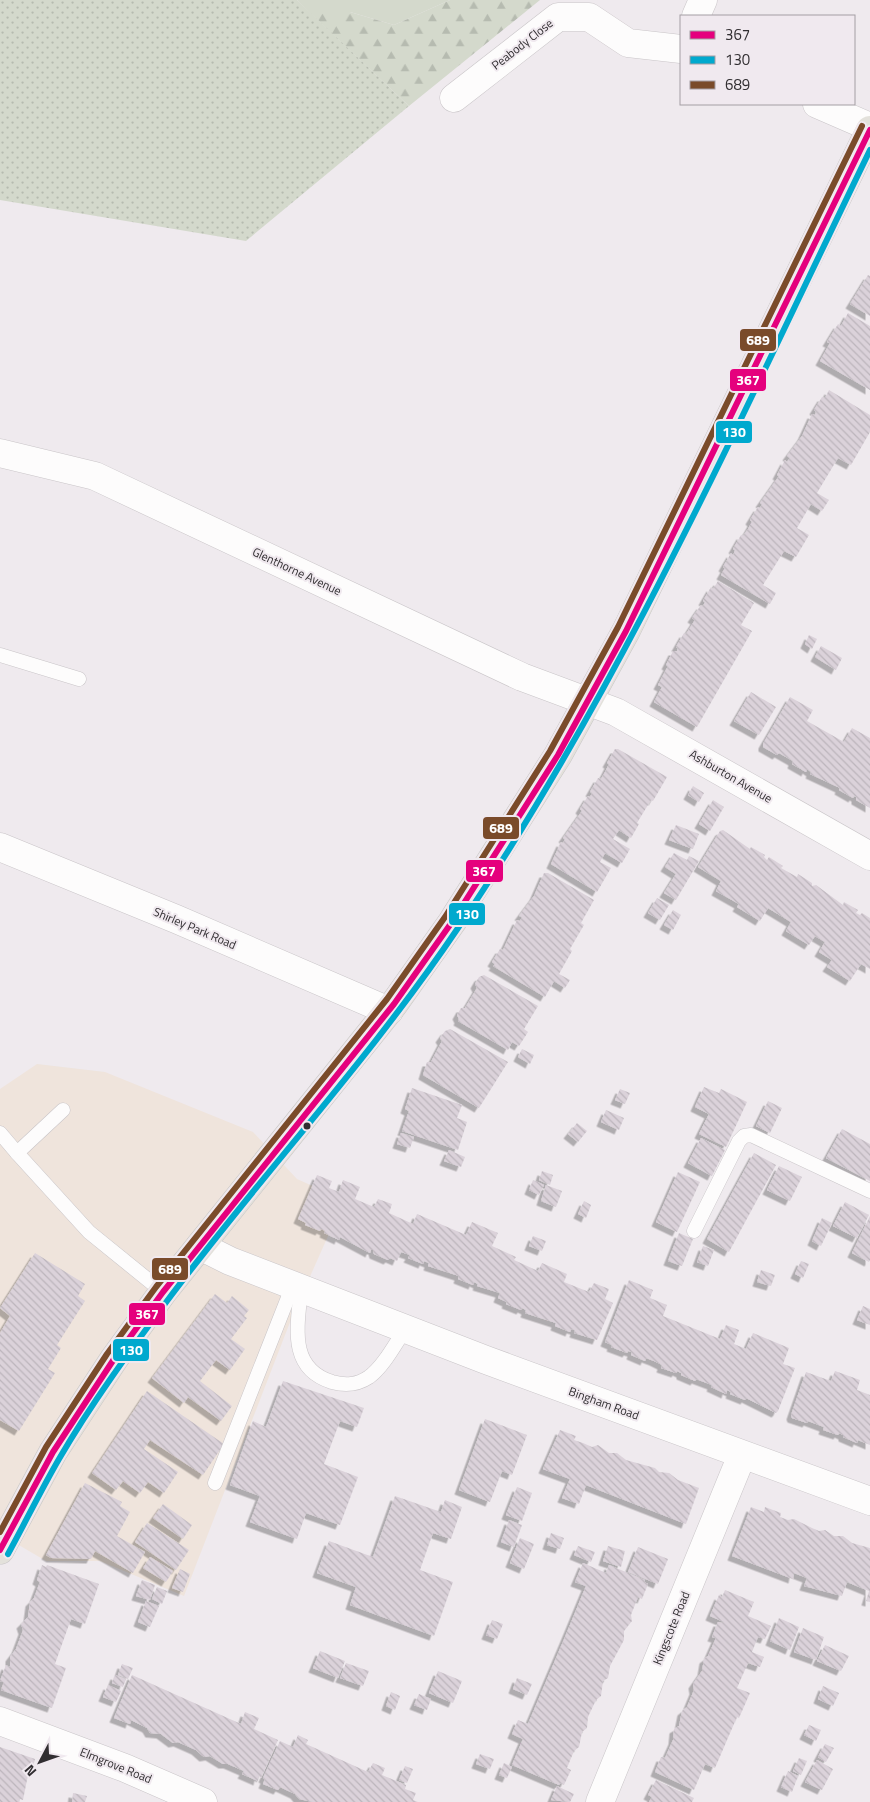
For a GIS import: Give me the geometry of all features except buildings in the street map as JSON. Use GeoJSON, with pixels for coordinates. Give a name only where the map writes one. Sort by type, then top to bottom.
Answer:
{"type":"FeatureCollection","features":[{"type":"Feature","properties":{"kind":"main road"},"geometry":{"type":"LineString","coordinates":[[0,1550],[58,1444],[111,1364],[163,1292],[389,1011],[452,922],[558,755],[589,702],[661,560],[870,129]]}},
{"type":"Feature","properties":{"kind":"street"},"geometry":{"type":"LineString","coordinates":[[696,15],[703,0]]}},
{"type":"Feature","properties":{"kind":"street","name":"Peabody Close"},"geometry":{"type":"LineString","coordinates":[[454,98],[558,17],[589,17],[628,43],[680,48]]}},
{"type":"Feature","properties":{"kind":"street"},"geometry":{"type":"LineString","coordinates":[[819,105],[870,129]]}},
{"type":"Feature","properties":{"kind":"street","name":"Glenthorne Avenue"},"geometry":{"type":"LineString","coordinates":[[0,453],[95,476],[522,677],[589,702]]}},
{"type":"Feature","properties":{"kind":"street","name":"Ashburton Avenue"},"geometry":{"type":"LineString","coordinates":[[589,702],[640,723],[870,856]]}},
{"type":"Feature","properties":{"kind":"street","name":"Shirley Park Road"},"geometry":{"type":"LineString","coordinates":[[0,847],[176,919],[389,1011]]}},
{"type":"Feature","properties":{"kind":"street","name":"Bingham Road"},"geometry":{"type":"LineString","coordinates":[[200,1246],[230,1261],[406,1328],[742,1455],[870,1501]]}},
{"type":"Feature","properties":{"kind":"street","name":"Kingscote Road"},"geometry":{"type":"LineString","coordinates":[[600,1802],[742,1455]]}},
{"type":"Feature","properties":{"kind":"street","name":"Elmgrove Road"},"geometry":{"type":"LineString","coordinates":[[0,1721],[125,1768],[203,1802]]}},
{"type":"Feature","properties":{"kind":"lane"},"geometry":{"type":"LineString","coordinates":[[0,655],[79,679]]}},
{"type":"Feature","properties":{"kind":"lane"},"geometry":{"type":"LineString","coordinates":[[17,1153],[63,1110]]}},
{"type":"Feature","properties":{"kind":"lane"},"geometry":{"type":"LineString","coordinates":[[0,1133],[99,1242],[163,1292]]}},
{"type":"Feature","properties":{"kind":"lane"},"geometry":{"type":"LineString","coordinates":[[694,1231],[739,1141],[744,1136],[751,1135],[870,1191]]}},
{"type":"Feature","properties":{"kind":"lane"},"geometry":{"type":"LineString","coordinates":[[297,1286],[296,1334],[298,1347],[312,1370],[322,1379],[346,1385],[358,1383],[370,1376],[406,1328]]}},
{"type":"Feature","properties":{"kind":"lane"},"geometry":{"type":"LineString","coordinates":[[215,1483],[297,1286]]}},
{"type":"Feature","properties":{"kind":"shaded area"},"geometry":{"type":"Polygon","coordinates":[[[37,1064],[105,1072],[253,1132],[297,1179],[344,1200],[292,1317],[184,1596],[100,1561],[46,1561],[0,1534],[0,1089],[37,1064]]]}},
{"type":"Feature","properties":{"kind":"green space"},"geometry":{"type":"Polygon","coordinates":[[[0,0],[297,0],[409,106],[246,241],[0,200],[0,0]]]}},
{"type":"Feature","properties":{"kind":"green space"},"geometry":{"type":"Polygon","coordinates":[[[297,0],[450,0],[394,25],[350,12],[309,12],[297,0]]]}},
{"type":"Feature","properties":{"kind":"green space"},"geometry":{"type":"Polygon","coordinates":[[[450,0],[540,0],[409,106],[309,12],[350,12],[394,25],[450,0]]]}},
{"type":"Feature","properties":{"kind":"transit line","name":"689"},"geometry":{"type":"LineString","coordinates":[[0,1532],[46,1447],[107,1354],[156,1287],[387,999],[445,917],[550,751],[618,627],[862,126]]}},
{"type":"Feature","properties":{"kind":"transit line","name":"367"},"geometry":{"type":"LineString","coordinates":[[0,1550],[53,1452],[114,1359],[163,1292],[394,1004],[452,922],[558,755],[626,631],[870,130]]}},
{"type":"Feature","properties":{"kind":"transit line","name":"130"},"geometry":{"type":"LineString","coordinates":[[8,1554],[59,1459],[97,1398],[203,1254],[389,1024],[458,928],[518,835],[574,741],[678,546],[870,150]]}}]}
